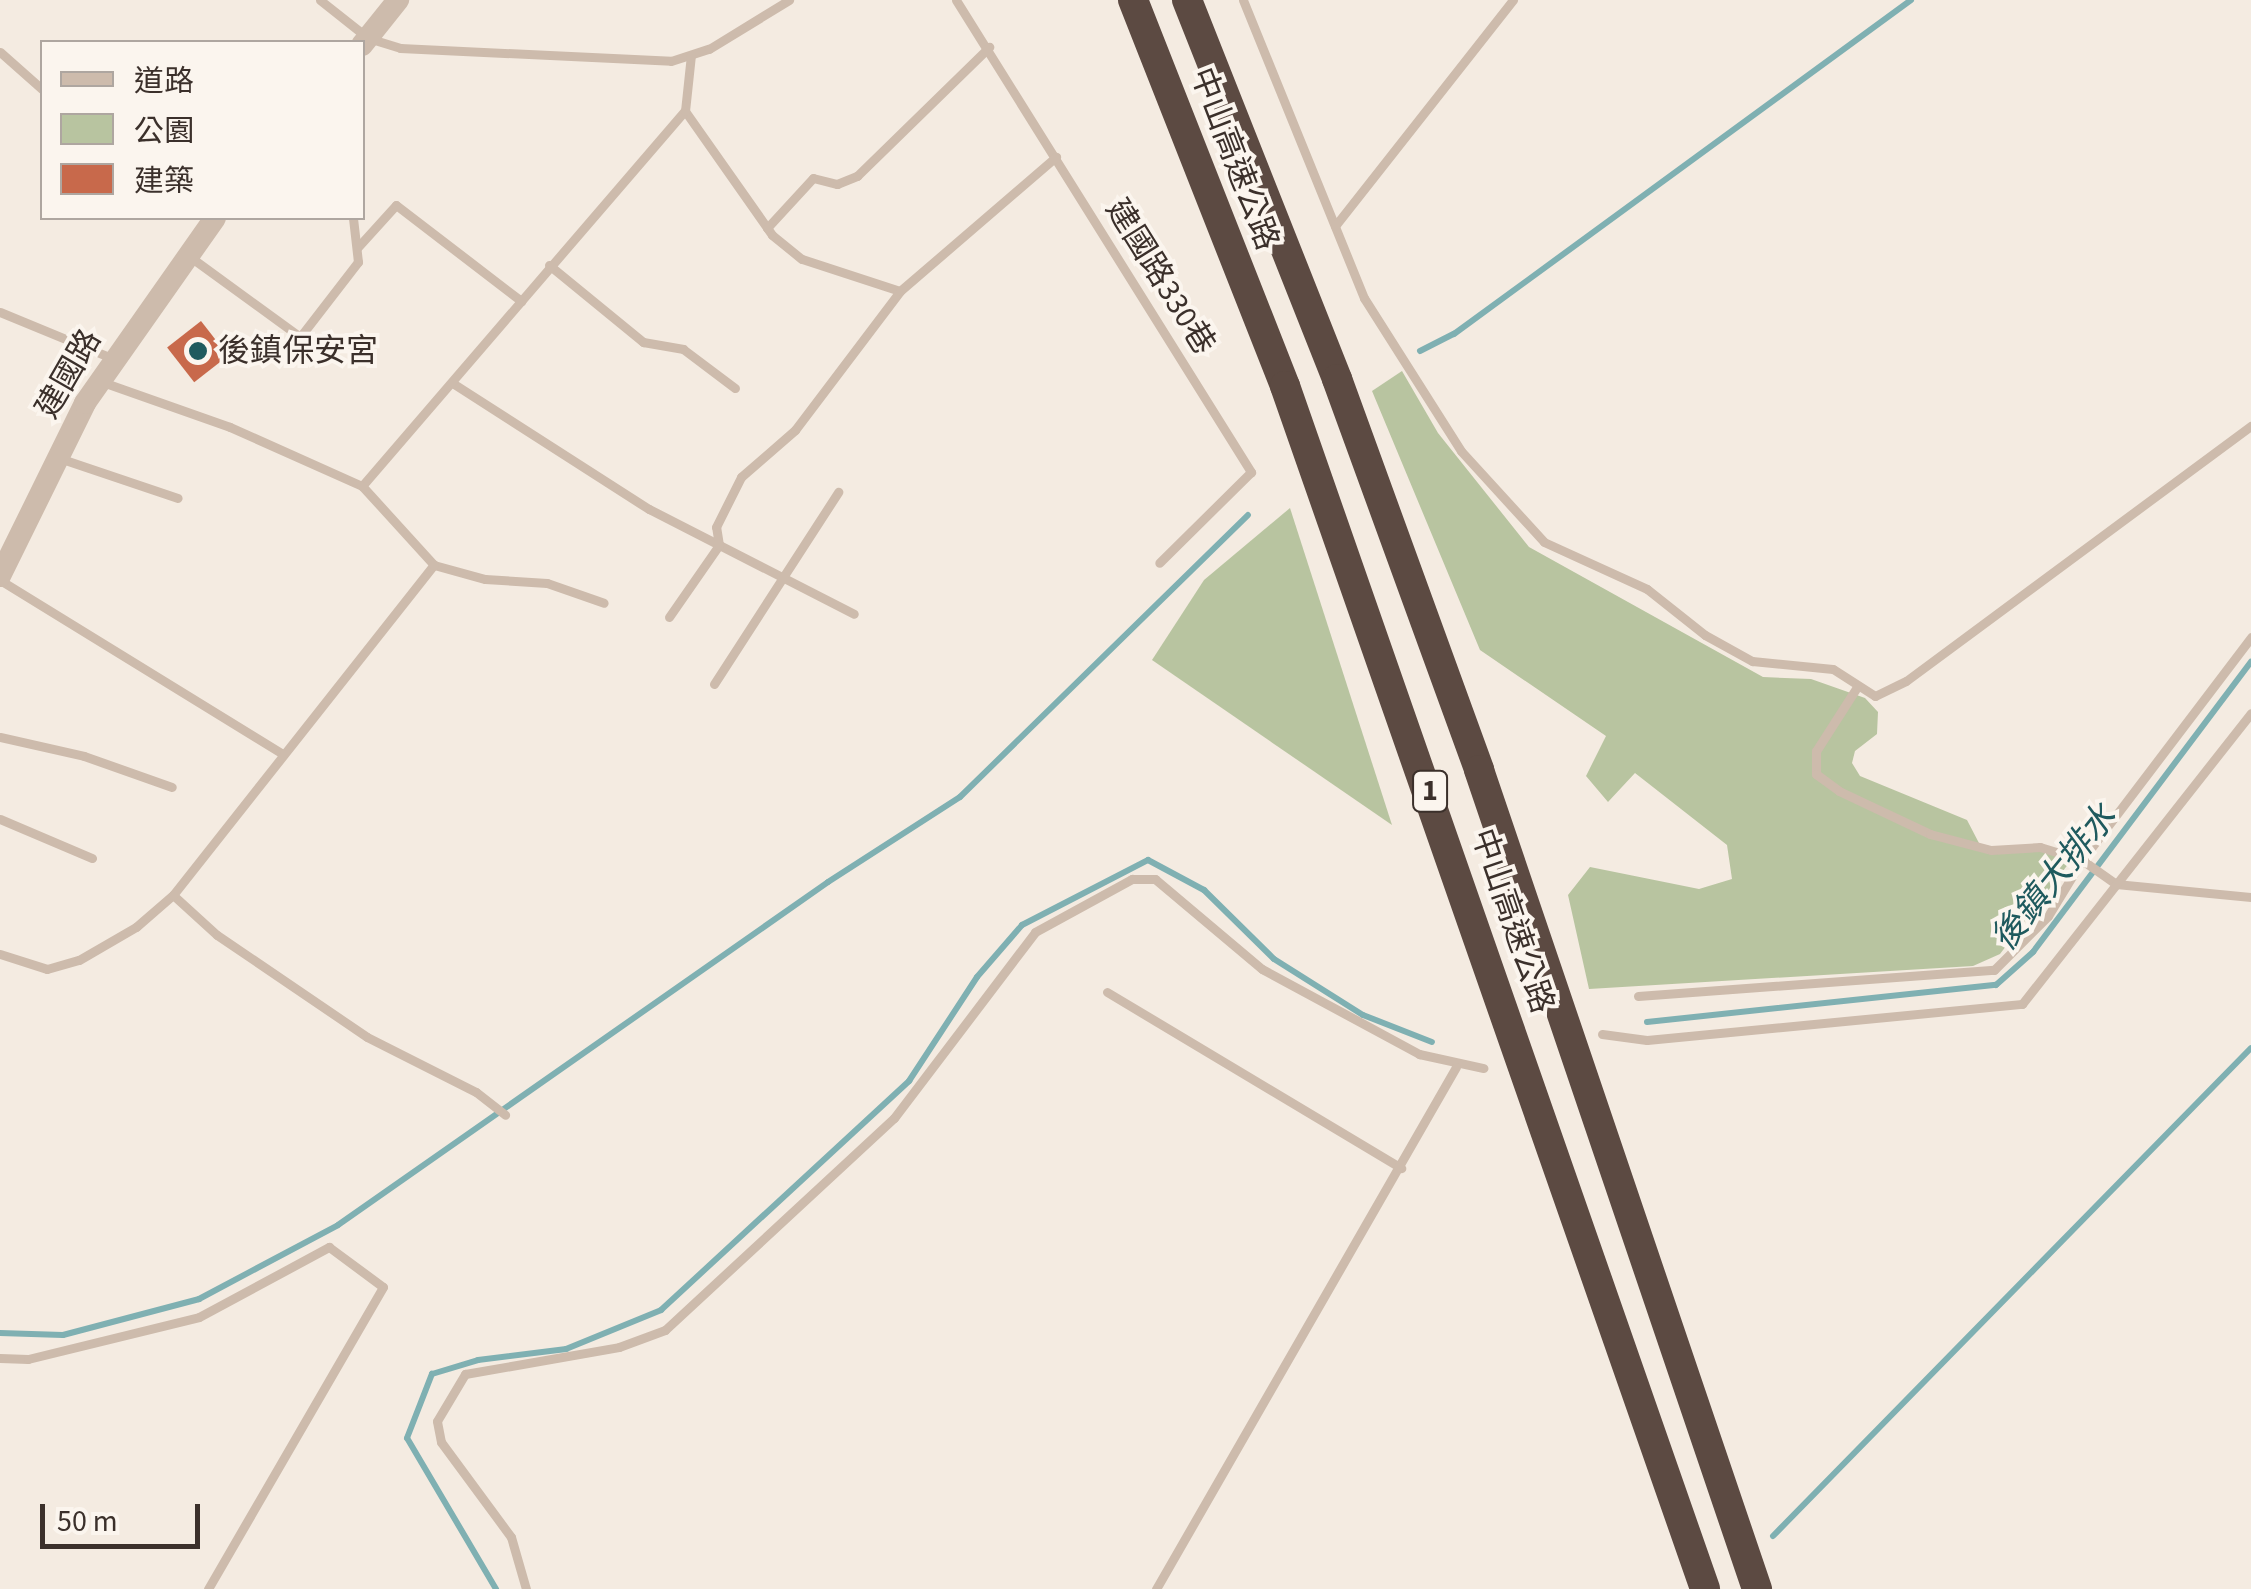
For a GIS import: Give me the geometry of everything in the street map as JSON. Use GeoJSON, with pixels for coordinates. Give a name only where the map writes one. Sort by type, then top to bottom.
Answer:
{"type":"FeatureCollection","features":[{"type":"Feature","properties":{"kind":"highway","name":"中山高速公路"},"geometry":{"type":"LineString","coordinates":[[1133,0],[1291,404],[1706,1589]]}},
{"type":"Feature","properties":{"kind":"highway","name":"中山高速公路"},"geometry":{"type":"LineString","coordinates":[[1187,0],[1337,378],[1479,770],[1757,1589]]}},
{"type":"Feature","properties":{"kind":"street"},"geometry":{"type":"LineString","coordinates":[[366,41],[398,0]]}},
{"type":"Feature","properties":{"kind":"street","name":"建國路"},"geometry":{"type":"LineString","coordinates":[[0,578],[100,381],[213,220]]}},
{"type":"Feature","properties":{"kind":"lane"},"geometry":{"type":"LineString","coordinates":[[320,0],[365,40]]}},
{"type":"Feature","properties":{"kind":"lane"},"geometry":{"type":"LineString","coordinates":[[366,41],[438,50],[670,61],[691,54],[789,0]]}},
{"type":"Feature","properties":{"kind":"lane","name":"建國路330巷"},"geometry":{"type":"LineString","coordinates":[[956,0],[990,48],[1251,472],[1159,563]]}},
{"type":"Feature","properties":{"kind":"lane"},"geometry":{"type":"LineString","coordinates":[[1244,0],[1364,298],[1461,451],[1544,542],[1647,589],[1705,636],[1752,661],[1832,670],[1875,696],[1906,681],[2251,426]]}},
{"type":"Feature","properties":{"kind":"lane"},"geometry":{"type":"LineString","coordinates":[[1335,226],[1513,0]]}},
{"type":"Feature","properties":{"kind":"lane"},"geometry":{"type":"LineString","coordinates":[[767,228],[813,178],[837,184],[857,176],[990,48]]}},
{"type":"Feature","properties":{"kind":"lane"},"geometry":{"type":"LineString","coordinates":[[0,52],[40,87]]}},
{"type":"Feature","properties":{"kind":"lane"},"geometry":{"type":"LineString","coordinates":[[362,486],[454,384],[550,265],[685,110],[691,54]]}},
{"type":"Feature","properties":{"kind":"lane"},"geometry":{"type":"LineString","coordinates":[[685,110],[767,228],[802,259],[900,290]]}},
{"type":"Feature","properties":{"kind":"lane"},"geometry":{"type":"LineString","coordinates":[[669,616],[719,545],[716,527],[742,477],[795,430],[900,290],[1056,157]]}},
{"type":"Feature","properties":{"kind":"lane"},"geometry":{"type":"LineString","coordinates":[[356,248],[396,205],[521,300]]}},
{"type":"Feature","properties":{"kind":"lane"},"geometry":{"type":"LineString","coordinates":[[187,254],[300,337],[358,262],[353,220]]}},
{"type":"Feature","properties":{"kind":"lane"},"geometry":{"type":"LineString","coordinates":[[550,265],[644,342],[683,349],[735,388]]}},
{"type":"Feature","properties":{"kind":"lane"},"geometry":{"type":"LineString","coordinates":[[0,312],[114,359]]}},
{"type":"Feature","properties":{"kind":"lane"},"geometry":{"type":"LineString","coordinates":[[100,381],[230,427],[362,486],[434,565],[485,580],[547,583],[604,603]]}},
{"type":"Feature","properties":{"kind":"lane"},"geometry":{"type":"LineString","coordinates":[[454,384],[648,509],[854,614]]}},
{"type":"Feature","properties":{"kind":"lane"},"geometry":{"type":"LineString","coordinates":[[60,458],[178,498]]}},
{"type":"Feature","properties":{"kind":"lane"},"geometry":{"type":"LineString","coordinates":[[714,684],[838,492]]}},
{"type":"Feature","properties":{"kind":"lane"},"geometry":{"type":"LineString","coordinates":[[0,954],[47,969],[79,960],[136,927],[172,896],[434,565]]}},
{"type":"Feature","properties":{"kind":"lane"},"geometry":{"type":"LineString","coordinates":[[0,578],[283,754]]}},
{"type":"Feature","properties":{"kind":"lane"},"geometry":{"type":"LineString","coordinates":[[1638,996],[1994,970],[2048,916],[2251,637]]}},
{"type":"Feature","properties":{"kind":"lane"},"geometry":{"type":"LineString","coordinates":[[1857,687],[1816,751],[1816,774],[1827,782],[1930,834],[1991,850],[2040,848],[2085,863],[2112,881],[2251,897]]}},
{"type":"Feature","properties":{"kind":"lane"},"geometry":{"type":"LineString","coordinates":[[1602,1034],[1647,1040],[2022,1004],[2112,881],[2251,713]]}},
{"type":"Feature","properties":{"kind":"lane"},"geometry":{"type":"LineString","coordinates":[[0,737],[84,756],[172,786]]}},
{"type":"Feature","properties":{"kind":"lane"},"geometry":{"type":"LineString","coordinates":[[0,818],[92,858]]}},
{"type":"Feature","properties":{"kind":"lane"},"geometry":{"type":"LineString","coordinates":[[526,1589],[510,1537],[441,1442],[437,1421],[465,1374],[619,1346],[665,1330],[894,1118],[1034,932],[1132,879],[1155,879],[1223,943],[1262,968],[1456,1067],[1483,1068]]}},
{"type":"Feature","properties":{"kind":"lane"},"geometry":{"type":"LineString","coordinates":[[172,896],[217,936],[368,1037],[505,1115]]}},
{"type":"Feature","properties":{"kind":"lane"},"geometry":{"type":"LineString","coordinates":[[1108,992],[1401,1168]]}},
{"type":"Feature","properties":{"kind":"lane"},"geometry":{"type":"LineString","coordinates":[[1156,1589],[1456,1067]]}},
{"type":"Feature","properties":{"kind":"lane"},"geometry":{"type":"LineString","coordinates":[[0,1358],[28,1359],[199,1318],[329,1247],[383,1287],[208,1589]]}},
{"type":"Feature","properties":{"kind":"green space"},"geometry":{"type":"Polygon","coordinates":[[[1402,371],[1438,433],[1529,547],[1763,677],[1811,679],[1865,698],[1878,712],[1877,734],[1855,751],[1852,763],[1860,776],[1967,820],[1980,845],[2059,853],[2069,863],[2000,954],[1973,966],[1589,989],[1568,895],[1590,867],[1699,889],[1732,879],[1727,845],[1635,773],[1608,802],[1586,776],[1606,736],[1480,650],[1372,391],[1402,371]]]}},
{"type":"Feature","properties":{"kind":"green space"},"geometry":{"type":"Polygon","coordinates":[[[1290,508],[1392,825],[1152,660],[1204,580],[1290,508]]]}},
{"type":"Feature","properties":{"kind":"building","name":"後鎮保安宮"},"geometry":{"type":"Polygon","coordinates":[[[201,321],[228,356],[194,382],[167,347],[201,321]]]}},
{"type":"Feature","properties":{"kind":"waterway"},"geometry":{"type":"LineString","coordinates":[[1420,351],[1454,334],[1911,0]]}},
{"type":"Feature","properties":{"kind":"waterway"},"geometry":{"type":"LineString","coordinates":[[0,1333],[63,1335],[199,1299],[338,1225],[828,882],[960,797],[1248,515]]}},
{"type":"Feature","properties":{"kind":"waterway","name":"後鎮大排水"},"geometry":{"type":"LineString","coordinates":[[1647,1022],[1996,985],[2033,952],[2251,662]]}},
{"type":"Feature","properties":{"kind":"waterway"},"geometry":{"type":"LineString","coordinates":[[496,1589],[407,1438],[432,1374],[478,1360],[566,1349],[661,1310],[909,1081],[977,977],[1022,925],[1148,860],[1204,890],[1274,959],[1363,1015],[1432,1042]]}},
{"type":"Feature","properties":{"kind":"waterway"},"geometry":{"type":"LineString","coordinates":[[1773,1536],[2251,1048]]}},
{"type":"Feature","properties":{"kind":"place","name":"後鎮保安宮"},"geometry":{"type":"Point","coordinates":[198,351]}}]}
